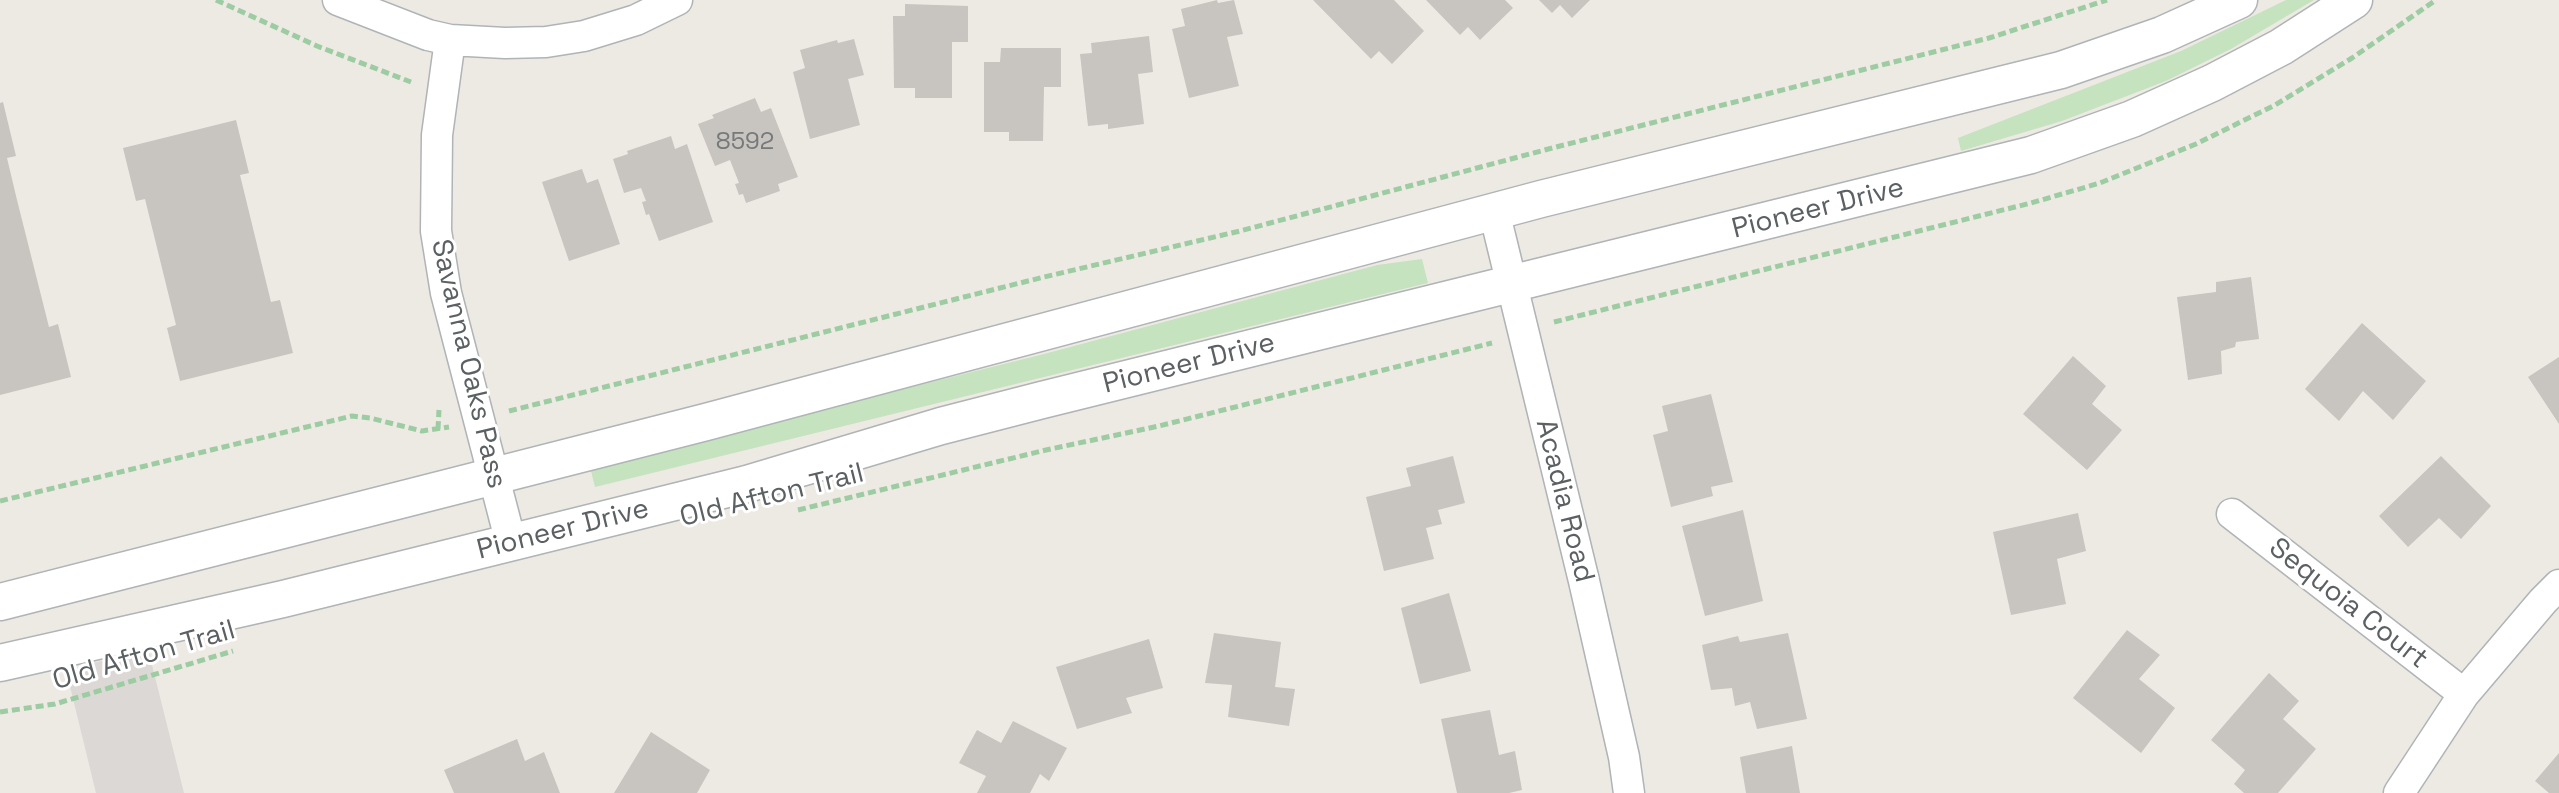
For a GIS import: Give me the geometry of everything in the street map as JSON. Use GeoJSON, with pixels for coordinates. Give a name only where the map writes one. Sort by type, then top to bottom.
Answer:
{"type":"FeatureCollection","features":[{"type":"Feature","properties":{"kind":"street"},"geometry":{"type":"LineString","coordinates":[[338,0],[407,28],[450,40],[525,43],[567,39],[619,26],[677,0]]}},
{"type":"Feature","properties":{"kind":"street"},"geometry":{"type":"LineString","coordinates":[[0,602],[967,353],[1494,211],[2070,67],[2162,35],[2239,0]]}},
{"type":"Feature","properties":{"kind":"street","name":"Pioneer Drive"},"geometry":{"type":"LineString","coordinates":[[0,663],[283,599],[747,484],[941,426],[1960,174],[2056,147],[2132,119],[2212,83],[2281,47],[2354,0]]}},
{"type":"Feature","properties":{"kind":"street","name":"Savanna Oaks Pass"},"geometry":{"type":"LineString","coordinates":[[450,40],[437,135],[436,231],[446,293],[511,543]]}},
{"type":"Feature","properties":{"kind":"street","name":"Acadia Road"},"geometry":{"type":"LineString","coordinates":[[1494,211],[1584,581],[1624,757],[1629,793]]}},
{"type":"Feature","properties":{"kind":"street","name":"Sequoia Court"},"geometry":{"type":"LineString","coordinates":[[2232,514],[2464,694]]}},
{"type":"Feature","properties":{"kind":"street"},"geometry":{"type":"LineString","coordinates":[[2399,793],[2464,694],[2559,585]]}},
{"type":"Feature","properties":{"kind":"path"},"geometry":{"type":"LineString","coordinates":[[216,0],[317,46],[407,81]]}},
{"type":"Feature","properties":{"kind":"path"},"geometry":{"type":"LineString","coordinates":[[545,402],[1240,231],[1556,147],[1989,38],[2107,0]]}},
{"type":"Feature","properties":{"kind":"path","name":"Old Afton Trail"},"geometry":{"type":"LineString","coordinates":[[790,512],[1463,351]]}},
{"type":"Feature","properties":{"kind":"path"},"geometry":{"type":"LineString","coordinates":[[0,501],[352,416],[422,431],[438,429]]}},
{"type":"Feature","properties":{"kind":"path","name":"Old Afton Trail"},"geometry":{"type":"LineString","coordinates":[[0,712],[55,704],[242,649]]}},
{"type":"Feature","properties":{"kind":"shaded area"},"geometry":{"type":"Polygon","coordinates":[[[148,649],[184,793],[96,793],[66,670],[148,649]]]}},
{"type":"Feature","properties":{"kind":"green space"},"geometry":{"type":"Polygon","coordinates":[[[2286,0],[2314,0],[2231,49],[2166,81],[2062,121],[1961,151],[1958,138],[2181,51],[2286,0]]]}},
{"type":"Feature","properties":{"kind":"green space"},"geometry":{"type":"Polygon","coordinates":[[[1422,259],[1428,283],[595,487],[590,467],[1044,354],[1377,265],[1422,259]]]}},
{"type":"Feature","properties":{"kind":"building"},"geometry":{"type":"Polygon","coordinates":[[[1217,0],[1218,3],[1234,0],[1243,34],[1227,37],[1239,86],[1189,98],[1172,29],[1185,26],[1181,9],[1217,0]]]}},
{"type":"Feature","properties":{"kind":"building"},"geometry":{"type":"Polygon","coordinates":[[[1313,0],[1394,0],[1424,31],[1392,64],[1379,51],[1371,59],[1313,0]]]}},
{"type":"Feature","properties":{"kind":"building"},"geometry":{"type":"Polygon","coordinates":[[[1426,0],[1505,0],[1513,8],[1480,40],[1468,27],[1460,35],[1426,0]]]}},
{"type":"Feature","properties":{"kind":"building"},"geometry":{"type":"Polygon","coordinates":[[[1539,0],[1590,0],[1572,18],[1560,5],[1552,13],[1539,0]]]}},
{"type":"Feature","properties":{"kind":"building"},"geometry":{"type":"Polygon","coordinates":[[[905,4],[968,6],[968,42],[952,42],[952,98],[915,98],[915,88],[894,88],[893,16],[905,16],[905,4]]]}},
{"type":"Feature","properties":{"kind":"building"},"geometry":{"type":"Polygon","coordinates":[[[1149,36],[1153,72],[1138,74],[1144,124],[1108,129],[1108,124],[1088,126],[1080,54],[1092,53],[1091,43],[1149,36]]]}},
{"type":"Feature","properties":{"kind":"building"},"geometry":{"type":"Polygon","coordinates":[[[854,39],[864,75],[848,79],[860,125],[810,139],[793,72],[805,68],[800,50],[837,40],[838,43],[854,39]]]}},
{"type":"Feature","properties":{"kind":"building"},"geometry":{"type":"Polygon","coordinates":[[[1001,48],[1061,48],[1061,87],[1044,87],[1043,141],[1009,141],[1009,132],[984,132],[984,62],[1000,62],[1001,48]]]}},
{"type":"Feature","properties":{"kind":"building"},"geometry":{"type":"Polygon","coordinates":[[[755,98],[761,112],[771,108],[798,177],[778,184],[780,191],[746,203],[743,194],[739,195],[735,184],[739,183],[730,160],[715,166],[698,124],[755,98]]]}},
{"type":"Feature","properties":{"kind":"building"},"geometry":{"type":"Polygon","coordinates":[[[3,102],[16,156],[7,158],[17,200],[49,327],[58,324],[71,377],[0,395],[0,103],[3,102]]]}},
{"type":"Feature","properties":{"kind":"building"},"geometry":{"type":"Polygon","coordinates":[[[236,120],[249,173],[240,175],[271,302],[280,300],[293,353],[180,381],[167,328],[176,325],[145,199],[136,201],[123,148],[236,120]]]}},
{"type":"Feature","properties":{"kind":"building"},"geometry":{"type":"Polygon","coordinates":[[[671,136],[675,149],[687,144],[713,222],[659,241],[649,214],[646,215],[642,202],[646,201],[641,188],[624,193],[613,159],[671,136]]]}},
{"type":"Feature","properties":{"kind":"building"},"geometry":{"type":"Polygon","coordinates":[[[582,169],[587,183],[598,179],[620,244],[569,261],[542,182],[582,169]]]}},
{"type":"Feature","properties":{"kind":"building"},"geometry":{"type":"Polygon","coordinates":[[[2251,277],[2259,339],[2236,342],[2235,347],[2221,351],[2222,374],[2188,380],[2177,297],[2216,292],[2216,282],[2251,277]]]}},
{"type":"Feature","properties":{"kind":"building"},"geometry":{"type":"Polygon","coordinates":[[[2362,323],[2426,381],[2393,420],[2363,391],[2339,421],[2305,389],[2362,323]]]}},
{"type":"Feature","properties":{"kind":"building"},"geometry":{"type":"Polygon","coordinates":[[[2073,356],[2106,386],[2092,404],[2122,430],[2087,470],[2023,414],[2073,356]]]}},
{"type":"Feature","properties":{"kind":"building"},"geometry":{"type":"Polygon","coordinates":[[[2559,357],[2559,424],[2528,377],[2559,357]]]}},
{"type":"Feature","properties":{"kind":"building"},"geometry":{"type":"Polygon","coordinates":[[[1711,394],[1733,482],[1711,487],[1713,496],[1671,507],[1653,435],[1668,431],[1662,406],[1711,394]]]}},
{"type":"Feature","properties":{"kind":"building"},"geometry":{"type":"Polygon","coordinates":[[[1453,456],[1465,503],[1438,510],[1442,524],[1426,528],[1434,559],[1384,571],[1366,497],[1411,486],[1406,468],[1453,456]]]}},
{"type":"Feature","properties":{"kind":"building"},"geometry":{"type":"Polygon","coordinates":[[[2441,456],[2491,506],[2461,539],[2439,518],[2408,547],[2379,516],[2441,456]]]}},
{"type":"Feature","properties":{"kind":"building"},"geometry":{"type":"Polygon","coordinates":[[[1743,510],[1763,601],[1705,616],[1682,526],[1743,510]]]}},
{"type":"Feature","properties":{"kind":"building"},"geometry":{"type":"Polygon","coordinates":[[[2078,513],[2086,551],[2057,559],[2066,604],[2011,615],[1993,532],[2078,513]]]}},
{"type":"Feature","properties":{"kind":"building"},"geometry":{"type":"Polygon","coordinates":[[[1449,593],[1471,671],[1420,684],[1401,608],[1449,593]]]}},
{"type":"Feature","properties":{"kind":"building"},"geometry":{"type":"Polygon","coordinates":[[[2127,630],[2160,655],[2139,679],[2175,708],[2141,753],[2073,698],[2127,630]]]}},
{"type":"Feature","properties":{"kind":"building"},"geometry":{"type":"Polygon","coordinates":[[[1214,633],[1281,642],[1275,687],[1295,689],[1289,726],[1228,717],[1232,685],[1205,683],[1214,633]]]}},
{"type":"Feature","properties":{"kind":"building"},"geometry":{"type":"Polygon","coordinates":[[[1788,633],[1807,719],[1757,729],[1750,702],[1735,706],[1732,688],[1711,690],[1702,645],[1738,636],[1740,642],[1788,633]]]}},
{"type":"Feature","properties":{"kind":"building"},"geometry":{"type":"Polygon","coordinates":[[[1149,639],[1163,688],[1126,698],[1132,713],[1077,729],[1056,667],[1149,639]]]}},
{"type":"Feature","properties":{"kind":"building"},"geometry":{"type":"Polygon","coordinates":[[[2269,673],[2299,701],[2283,719],[2316,749],[2278,793],[2244,793],[2234,784],[2245,770],[2211,740],[2269,673]]]}},
{"type":"Feature","properties":{"kind":"building"},"geometry":{"type":"Polygon","coordinates":[[[1490,710],[1499,755],[1515,751],[1522,790],[1457,793],[1441,719],[1490,710]]]}},
{"type":"Feature","properties":{"kind":"building"},"geometry":{"type":"Polygon","coordinates":[[[1013,721],[1067,748],[1049,781],[1040,774],[1030,793],[977,793],[986,776],[959,763],[977,730],[1001,743],[1013,721]]]}},
{"type":"Feature","properties":{"kind":"building"},"geometry":{"type":"Polygon","coordinates":[[[651,732],[710,770],[697,793],[614,793],[651,732]]]}},
{"type":"Feature","properties":{"kind":"building"},"geometry":{"type":"Polygon","coordinates":[[[517,739],[525,761],[544,752],[560,793],[454,793],[444,770],[517,739]]]}},
{"type":"Feature","properties":{"kind":"building"},"geometry":{"type":"Polygon","coordinates":[[[1792,746],[1800,793],[1746,793],[1740,757],[1792,746]]]}},
{"type":"Feature","properties":{"kind":"building"},"geometry":{"type":"Polygon","coordinates":[[[2559,753],[2559,793],[2549,793],[2535,781],[2559,753]]]}}]}
